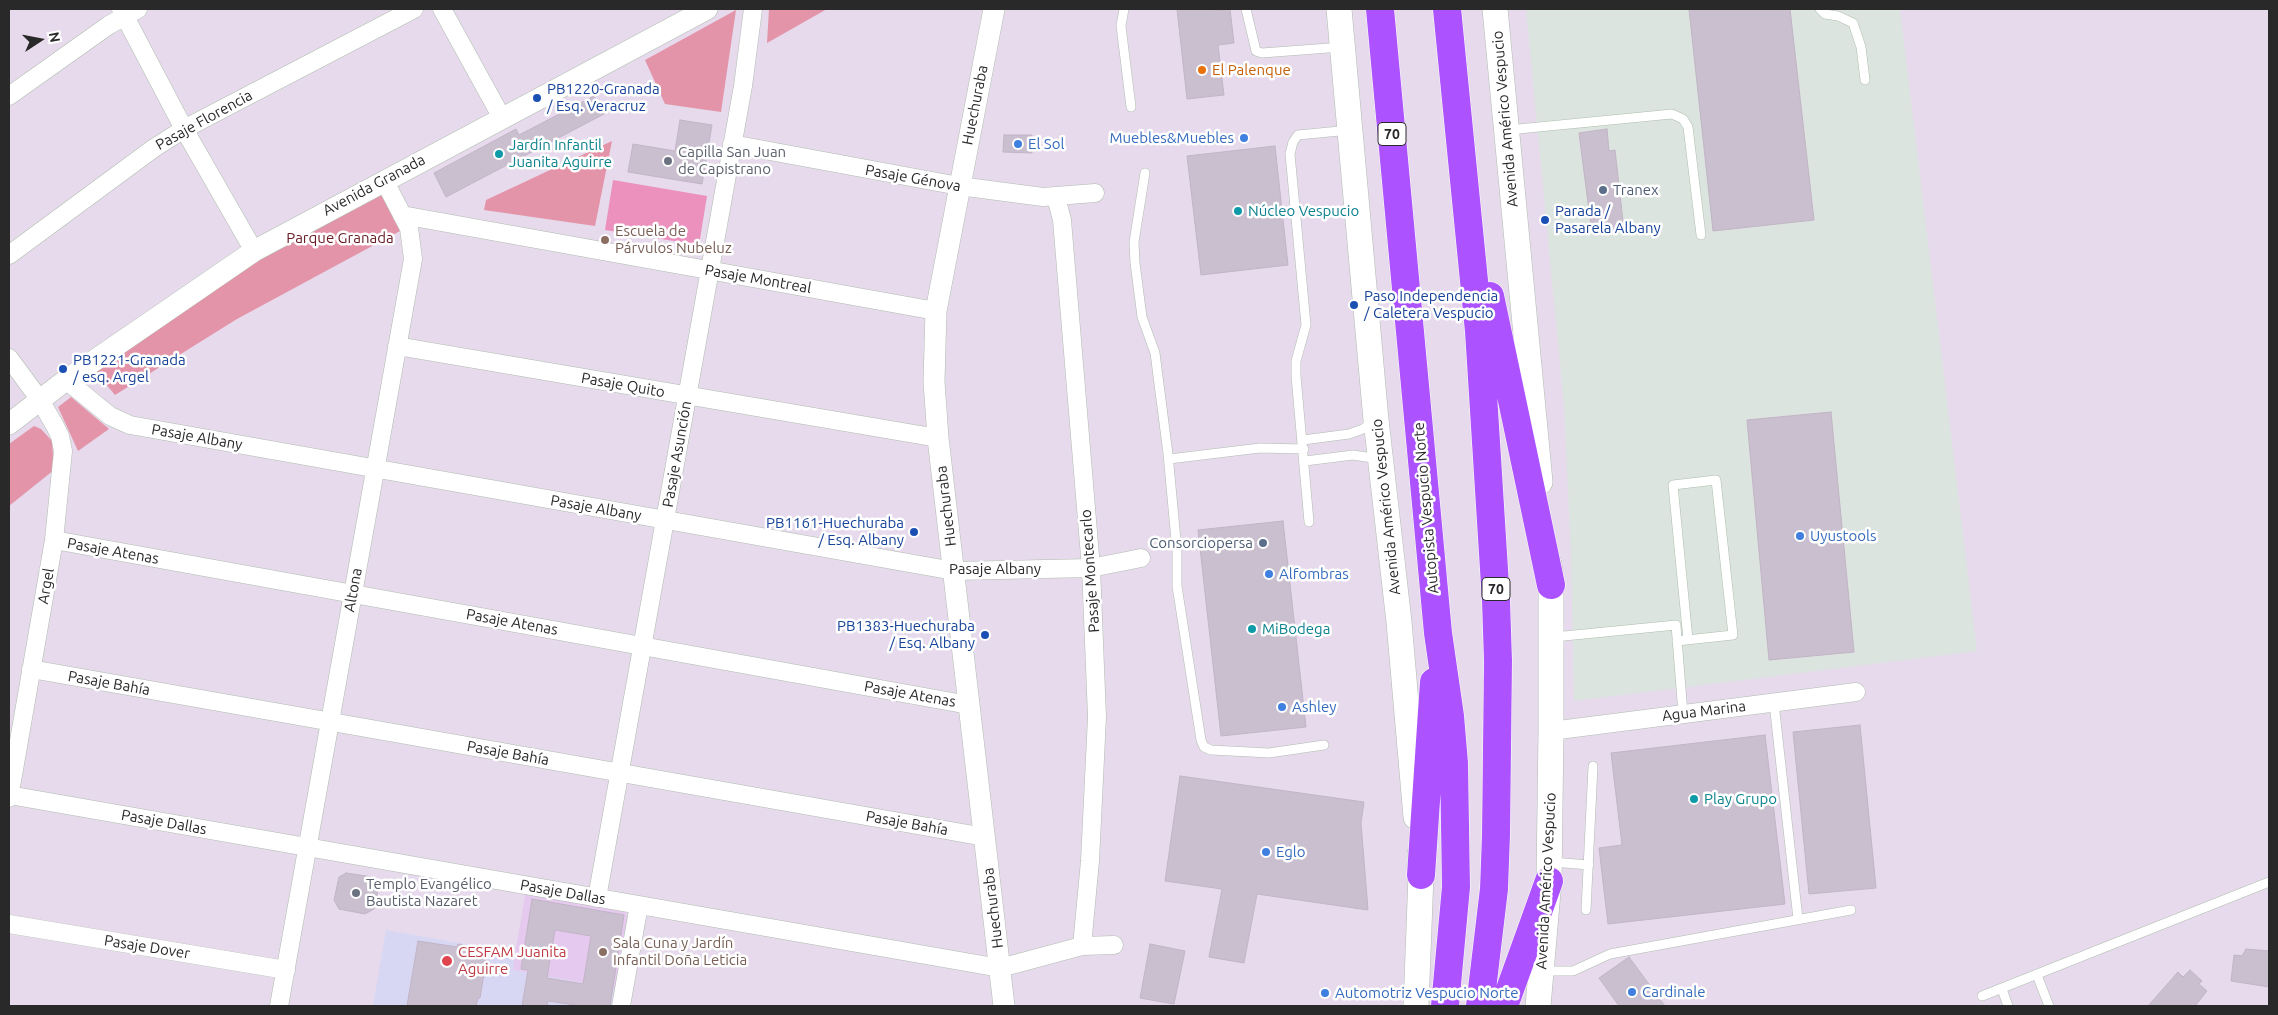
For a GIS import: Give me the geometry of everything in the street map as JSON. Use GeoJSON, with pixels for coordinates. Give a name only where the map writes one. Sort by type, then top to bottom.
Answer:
{"type":"FeatureCollection","features":[{"type":"Feature","properties":{"kind":"highway","name":"Autopista Vespucio Norte"},"geometry":{"type":"LineString","coordinates":[[1380,9],[1438,633],[1450,716],[1456,812],[1456,887],[1445,1006]]}},
{"type":"Feature","properties":{"kind":"highway","name":"70"},"geometry":{"type":"LineString","coordinates":[[1447,9],[1464,172],[1482,387],[1498,662],[1494,871],[1480,1006]]}},
{"type":"Feature","properties":{"kind":"highway"},"geometry":{"type":"LineString","coordinates":[[1464,172],[1551,585]]}},
{"type":"Feature","properties":{"kind":"highway"},"geometry":{"type":"LineString","coordinates":[[1422,875],[1438,633]]}},
{"type":"Feature","properties":{"kind":"highway"},"geometry":{"type":"LineString","coordinates":[[1504,1006],[1549,871]]}},
{"type":"Feature","properties":{"kind":"main road","name":"Avenida Américo Vespucio"},"geometry":{"type":"LineString","coordinates":[[1339,9],[1376,420],[1399,622],[1422,875],[1416,1006]]}},
{"type":"Feature","properties":{"kind":"main road","name":"Avenida Américo Vespucio"},"geometry":{"type":"LineString","coordinates":[[1495,9],[1551,585],[1549,871],[1538,1006]]}},
{"type":"Feature","properties":{"kind":"street","name":"Pasaje Florencia"},"geometry":{"type":"LineString","coordinates":[[9,255],[154,148],[184,129],[414,9]]}},
{"type":"Feature","properties":{"kind":"street"},"geometry":{"type":"LineString","coordinates":[[442,9],[502,118]]}},
{"type":"Feature","properties":{"kind":"street","name":"Avenida Granada"},"geometry":{"type":"LineString","coordinates":[[9,424],[66,380],[254,251],[707,9]]}},
{"type":"Feature","properties":{"kind":"street","name":"Pasaje Asunción"},"geometry":{"type":"LineString","coordinates":[[597,898],[710,270],[753,9]]}},
{"type":"Feature","properties":{"kind":"street","name":"Huechuraba"},"geometry":{"type":"LineString","coordinates":[[994,9],[936,311],[934,382],[938,438],[1004,1006]]}},
{"type":"Feature","properties":{"kind":"street"},"geometry":{"type":"LineString","coordinates":[[9,96],[128,11],[184,129],[254,251]]}},
{"type":"Feature","properties":{"kind":"street","name":"Pasaje Génova"},"geometry":{"type":"LineString","coordinates":[[732,144],[959,186],[1043,197],[1095,193]]}},
{"type":"Feature","properties":{"kind":"street","name":"Altona"},"geometry":{"type":"LineString","coordinates":[[279,1006],[413,259],[412,238],[384,180]]}},
{"type":"Feature","properties":{"kind":"street","name":"Pasaje Montecarlo"},"geometry":{"type":"LineString","coordinates":[[1056,196],[1062,220],[1091,568],[1097,717],[1090,861],[1082,946]]}},
{"type":"Feature","properties":{"kind":"street","name":"Pasaje Montreal"},"geometry":{"type":"LineString","coordinates":[[402,215],[936,311]]}},
{"type":"Feature","properties":{"kind":"street","name":"Pasaje Quito"},"geometry":{"type":"LineString","coordinates":[[397,346],[938,438]]}},
{"type":"Feature","properties":{"kind":"street","name":"Argel"},"geometry":{"type":"LineString","coordinates":[[9,358],[40,400],[60,436],[62,451],[54,540],[9,796]]}},
{"type":"Feature","properties":{"kind":"street","name":"Pasaje Albany"},"geometry":{"type":"LineString","coordinates":[[66,380],[110,416],[130,425],[954,571],[1091,568],[1141,558]]}},
{"type":"Feature","properties":{"kind":"street","name":"Pasaje Atenas"},"geometry":{"type":"LineString","coordinates":[[54,540],[969,705]]}},
{"type":"Feature","properties":{"kind":"street","name":"Pasaje Bahía"},"geometry":{"type":"LineString","coordinates":[[32,669],[984,836]]}},
{"type":"Feature","properties":{"kind":"street","name":"Agua Marina"},"geometry":{"type":"LineString","coordinates":[[1551,731],[1856,692]]}},
{"type":"Feature","properties":{"kind":"street","name":"Pasaje Dallas"},"geometry":{"type":"LineString","coordinates":[[9,796],[1000,968],[1082,946],[1114,946]]}},
{"type":"Feature","properties":{"kind":"street"},"geometry":{"type":"LineString","coordinates":[[621,1006],[639,905]]}},
{"type":"Feature","properties":{"kind":"street","name":"Pasaje Dover"},"geometry":{"type":"LineString","coordinates":[[9,924],[286,970]]}},
{"type":"Feature","properties":{"kind":"lane"},"geometry":{"type":"LineString","coordinates":[[1124,9],[1121,26],[1131,107]]}},
{"type":"Feature","properties":{"kind":"lane"},"geometry":{"type":"LineString","coordinates":[[1246,9],[1256,51],[1262,53],[1342,47]]}},
{"type":"Feature","properties":{"kind":"lane"},"geometry":{"type":"LineString","coordinates":[[1820,9],[1826,14],[1838,16],[1853,23],[1861,48],[1865,80]]}},
{"type":"Feature","properties":{"kind":"lane"},"geometry":{"type":"LineString","coordinates":[[1506,130],[1672,114],[1683,119],[1688,127],[1701,235]]}},
{"type":"Feature","properties":{"kind":"lane"},"geometry":{"type":"LineString","coordinates":[[1309,522],[1296,361],[1306,325],[1290,154],[1293,142],[1298,135],[1350,130]]}},
{"type":"Feature","properties":{"kind":"lane"},"geometry":{"type":"LineString","coordinates":[[1145,173],[1134,242],[1135,262],[1142,317],[1155,353],[1169,459],[1177,551],[1177,586],[1201,740],[1204,747],[1211,750],[1269,753],[1324,745]]}},
{"type":"Feature","properties":{"kind":"lane"},"geometry":{"type":"LineString","coordinates":[[1169,459],[1303,444],[1350,434],[1363,429],[1376,420]]}},
{"type":"Feature","properties":{"kind":"lane"},"geometry":{"type":"LineString","coordinates":[[1305,461],[1353,455],[1380,459]]}},
{"type":"Feature","properties":{"kind":"lane"},"geometry":{"type":"LineString","coordinates":[[1678,641],[1688,640],[1733,635],[1716,480],[1673,485],[1688,640]]}},
{"type":"Feature","properties":{"kind":"lane"},"geometry":{"type":"LineString","coordinates":[[1551,637],[1676,625],[1683,714]]}},
{"type":"Feature","properties":{"kind":"lane"},"geometry":{"type":"LineString","coordinates":[[1774,702],[1798,919]]}},
{"type":"Feature","properties":{"kind":"lane"},"geometry":{"type":"LineString","coordinates":[[1586,910],[1593,766]]}},
{"type":"Feature","properties":{"kind":"lane"},"geometry":{"type":"LineString","coordinates":[[1549,871],[1589,865]]}},
{"type":"Feature","properties":{"kind":"lane"},"geometry":{"type":"LineString","coordinates":[[1982,996],[2269,882]]}},
{"type":"Feature","properties":{"kind":"lane"},"geometry":{"type":"LineString","coordinates":[[1542,971],[1573,971],[1610,954],[1851,910]]}},
{"type":"Feature","properties":{"kind":"lane"},"geometry":{"type":"LineString","coordinates":[[2037,975],[2049,1006]]}},
{"type":"Feature","properties":{"kind":"lane"},"geometry":{"type":"LineString","coordinates":[[2002,989],[2008,1006]]}},
{"type":"Feature","properties":{"kind":"shaded area"},"geometry":{"type":"Polygon","coordinates":[[[1526,9],[1900,9],[1977,651],[1574,701],[1571,555],[1564,406],[1526,9]]]}},
{"type":"Feature","properties":{"kind":"shaded area"},"geometry":{"type":"Polygon","coordinates":[[[613,180],[707,196],[699,245],[605,230],[613,180]]]}},
{"type":"Feature","properties":{"kind":"shaded area"},"geometry":{"type":"Polygon","coordinates":[[[526,891],[623,908],[628,917],[616,989],[512,970],[526,891]]]}},
{"type":"Feature","properties":{"kind":"shaded area","name":"CESFAM Juanita Aguirre"},"geometry":{"type":"Polygon","coordinates":[[[386,930],[515,953],[513,970],[616,989],[613,1006],[373,1006],[386,930]]]}},
{"type":"Feature","properties":{"kind":"green space"},"geometry":{"type":"Polygon","coordinates":[[[769,9],[827,9],[767,43],[769,9]]]}},
{"type":"Feature","properties":{"kind":"green space"},"geometry":{"type":"Polygon","coordinates":[[[736,10],[721,112],[665,104],[645,60],[736,10]]]}},
{"type":"Feature","properties":{"kind":"green space"},"geometry":{"type":"Polygon","coordinates":[[[612,141],[595,226],[484,210],[486,200],[612,141]]]}},
{"type":"Feature","properties":{"kind":"green space","name":"Parque Granada"},"geometry":{"type":"Polygon","coordinates":[[[379,191],[400,231],[237,319],[115,395],[95,371],[257,259],[379,191]]]}},
{"type":"Feature","properties":{"kind":"green space"},"geometry":{"type":"Polygon","coordinates":[[[71,397],[109,429],[78,451],[58,407],[71,397]]]}},
{"type":"Feature","properties":{"kind":"green space"},"geometry":{"type":"Polygon","coordinates":[[[34,426],[41,429],[52,441],[54,470],[9,506],[9,444],[34,426]]]}},
{"type":"Feature","properties":{"kind":"building","name":"El Palenque"},"geometry":{"type":"Polygon","coordinates":[[[1177,9],[1214,9],[1215,11],[1230,9],[1234,43],[1218,45],[1224,95],[1187,99],[1177,9]]]}},
{"type":"Feature","properties":{"kind":"building"},"geometry":{"type":"Polygon","coordinates":[[[1689,9],[1790,9],[1814,220],[1713,231],[1689,9]]]}},
{"type":"Feature","properties":{"kind":"building","name":"Jardín Infantil Juanita Aguirre"},"geometry":{"type":"Polygon","coordinates":[[[594,96],[604,114],[446,197],[434,173],[516,129],[519,135],[594,96]]]}},
{"type":"Feature","properties":{"kind":"building","name":"Capilla San Juan de Capistrano"},"geometry":{"type":"Polygon","coordinates":[[[680,120],[712,125],[702,184],[628,172],[633,144],[675,151],[680,120]]]}},
{"type":"Feature","properties":{"kind":"building","name":"Tranex"},"geometry":{"type":"Polygon","coordinates":[[[1607,129],[1609,151],[1615,150],[1624,230],[1592,234],[1579,133],[1607,129]]]}},
{"type":"Feature","properties":{"kind":"building","name":"El Sol"},"geometry":{"type":"Polygon","coordinates":[[[1004,135],[1032,135],[1032,153],[1003,152],[1004,135]]]}},
{"type":"Feature","properties":{"kind":"building","name":"Núcleo Vespucio"},"geometry":{"type":"Polygon","coordinates":[[[1275,146],[1288,265],[1201,275],[1187,156],[1275,146]]]}},
{"type":"Feature","properties":{"kind":"building","name":"Uyustools"},"geometry":{"type":"Polygon","coordinates":[[[1831,412],[1854,652],[1769,660],[1747,420],[1831,412]]]}},
{"type":"Feature","properties":{"kind":"building","name":"MiBodega"},"geometry":{"type":"Polygon","coordinates":[[[1283,521],[1306,727],[1221,736],[1198,530],[1283,521]]]}},
{"type":"Feature","properties":{"kind":"building"},"geometry":{"type":"Polygon","coordinates":[[[1860,725],[1876,888],[1809,894],[1793,732],[1860,725]]]}},
{"type":"Feature","properties":{"kind":"building","name":"Play Grupo"},"geometry":{"type":"Polygon","coordinates":[[[1765,735],[1785,904],[1608,924],[1599,848],[1622,845],[1611,753],[1765,735]]]}},
{"type":"Feature","properties":{"kind":"building","name":"Eglo"},"geometry":{"type":"Polygon","coordinates":[[[1180,776],[1364,802],[1361,823],[1368,910],[1257,894],[1244,963],[1209,957],[1222,889],[1165,881],[1180,776]]]}},
{"type":"Feature","properties":{"kind":"building","name":"Templo Evangélico Bautista Nazaret"},"geometry":{"type":"Polygon","coordinates":[[[346,873],[373,877],[379,886],[374,909],[365,914],[339,909],[334,900],[339,877],[346,873]]]}},
{"type":"Feature","properties":{"kind":"building","name":"Sala Cuna y Jardín Infantil Doña Leticia"},"geometry":{"type":"Polygon","coordinates":[[[532,899],[624,915],[610,1006],[582,1006],[548,1001],[547,1006],[522,1006],[528,970],[521,969],[532,899]],[[555,930],[547,978],[583,984],[591,936],[555,930]]]}},
{"type":"Feature","properties":{"kind":"building"},"geometry":{"type":"Polygon","coordinates":[[[418,941],[457,947],[458,944],[488,949],[480,998],[478,998],[476,1006],[407,1006],[418,941]]]}},
{"type":"Feature","properties":{"kind":"building"},"geometry":{"type":"Polygon","coordinates":[[[1150,944],[1185,951],[1174,1004],[1140,998],[1150,944]]]}},
{"type":"Feature","properties":{"kind":"building"},"geometry":{"type":"Polygon","coordinates":[[[2246,949],[2269,951],[2269,987],[2231,981],[2234,955],[2242,956],[2246,949]]]}},
{"type":"Feature","properties":{"kind":"building","name":"Cardinale"},"geometry":{"type":"Polygon","coordinates":[[[1629,957],[1665,1006],[1619,1006],[1599,978],[1629,957]]]}},
{"type":"Feature","properties":{"kind":"building"},"geometry":{"type":"Polygon","coordinates":[[[2190,970],[2202,981],[2199,984],[2207,991],[2195,1006],[2148,1006],[2178,972],[2183,977],[2190,970]]]}},
{"type":"Feature","properties":{"kind":"place","name":"El Palenque"},"geometry":{"type":"Point","coordinates":[1202,70]}},
{"type":"Feature","properties":{"kind":"place","name":"PB1220-Granada / Esq. Veracruz"},"geometry":{"type":"Point","coordinates":[537,98]}},
{"type":"Feature","properties":{"kind":"place","name":"Muebles&Muebles"},"geometry":{"type":"Point","coordinates":[1244,138]}},
{"type":"Feature","properties":{"kind":"place","name":"El Sol"},"geometry":{"type":"Point","coordinates":[1018,144]}},
{"type":"Feature","properties":{"kind":"place","name":"Jardín Infantil Juanita Aguirre"},"geometry":{"type":"Point","coordinates":[499,154]}},
{"type":"Feature","properties":{"kind":"place","name":"Capilla San Juan de Capistrano"},"geometry":{"type":"Point","coordinates":[668,161]}},
{"type":"Feature","properties":{"kind":"place","name":"Tranex"},"geometry":{"type":"Point","coordinates":[1603,190]}},
{"type":"Feature","properties":{"kind":"place","name":"Núcleo Vespucio"},"geometry":{"type":"Point","coordinates":[1238,211]}},
{"type":"Feature","properties":{"kind":"place","name":"Parada / Pasarela Albany"},"geometry":{"type":"Point","coordinates":[1545,220]}},
{"type":"Feature","properties":{"kind":"place","name":"Escuela de Párvulos Nubeluz"},"geometry":{"type":"Point","coordinates":[605,240]}},
{"type":"Feature","properties":{"kind":"place","name":"Paso Independencia / Caletera Vespucio"},"geometry":{"type":"Point","coordinates":[1354,305]}},
{"type":"Feature","properties":{"kind":"place","name":"PB1221-Granada / esq. Argel"},"geometry":{"type":"Point","coordinates":[63,369]}},
{"type":"Feature","properties":{"kind":"place","name":"PB1161-Huechuraba / Esq. Albany"},"geometry":{"type":"Point","coordinates":[914,532]}},
{"type":"Feature","properties":{"kind":"place","name":"Uyustools"},"geometry":{"type":"Point","coordinates":[1800,536]}},
{"type":"Feature","properties":{"kind":"place","name":"Consorciopersa"},"geometry":{"type":"Point","coordinates":[1263,543]}},
{"type":"Feature","properties":{"kind":"place","name":"Alfombras"},"geometry":{"type":"Point","coordinates":[1269,574]}},
{"type":"Feature","properties":{"kind":"place","name":"MiBodega"},"geometry":{"type":"Point","coordinates":[1252,629]}},
{"type":"Feature","properties":{"kind":"place","name":"PB1383-Huechuraba / Esq. Albany"},"geometry":{"type":"Point","coordinates":[985,635]}},
{"type":"Feature","properties":{"kind":"place","name":"Ashley"},"geometry":{"type":"Point","coordinates":[1282,707]}},
{"type":"Feature","properties":{"kind":"place","name":"Play Grupo"},"geometry":{"type":"Point","coordinates":[1694,799]}},
{"type":"Feature","properties":{"kind":"place","name":"Eglo"},"geometry":{"type":"Point","coordinates":[1266,852]}},
{"type":"Feature","properties":{"kind":"place","name":"Templo Evangélico Bautista Nazaret"},"geometry":{"type":"Point","coordinates":[356,893]}},
{"type":"Feature","properties":{"kind":"place","name":"Sala Cuna y Jardín Infantil Doña Leticia"},"geometry":{"type":"Point","coordinates":[603,952]}},
{"type":"Feature","properties":{"kind":"place","name":"CESFAM Juanita Aguirre"},"geometry":{"type":"Point","coordinates":[447,961]}},
{"type":"Feature","properties":{"kind":"place","name":"Cardinale"},"geometry":{"type":"Point","coordinates":[1632,992]}},
{"type":"Feature","properties":{"kind":"place","name":"Automotriz Vespucio Norte"},"geometry":{"type":"Point","coordinates":[1325,993]}}]}
